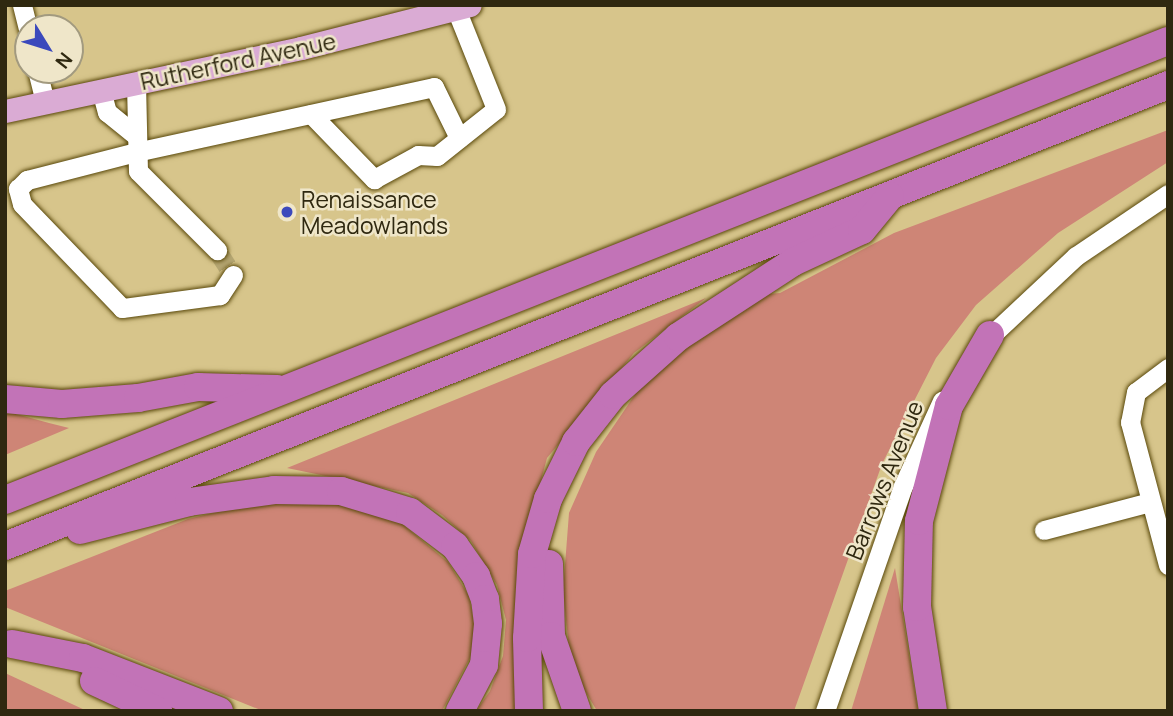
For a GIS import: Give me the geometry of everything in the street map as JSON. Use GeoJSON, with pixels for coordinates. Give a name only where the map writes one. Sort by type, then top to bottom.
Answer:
{"type":"FeatureCollection","features":[{"type":"Feature","properties":{"kind":"highway"},"geometry":{"type":"LineString","coordinates":[[5,500],[1168,41]]}},
{"type":"Feature","properties":{"kind":"highway"},"geometry":{"type":"LineString","coordinates":[[5,547],[1168,85]]}},
{"type":"Feature","properties":{"kind":"highway"},"geometry":{"type":"LineString","coordinates":[[530,711],[529,592],[540,518],[576,442],[627,381],[733,298],[793,262],[862,230],[892,194]]}},
{"type":"Feature","properties":{"kind":"highway"},"geometry":{"type":"LineString","coordinates":[[933,711],[917,607],[919,521],[949,406],[990,335]]}},
{"type":"Feature","properties":{"kind":"highway"},"geometry":{"type":"LineString","coordinates":[[577,711],[551,635],[548,594],[551,539],[572,465],[627,381]]}},
{"type":"Feature","properties":{"kind":"highway"},"geometry":{"type":"LineString","coordinates":[[5,399],[62,404],[138,398],[198,387],[289,389]]}},
{"type":"Feature","properties":{"kind":"highway"},"geometry":{"type":"LineString","coordinates":[[5,547],[244,493],[327,490],[383,501],[410,512],[446,536],[463,555],[481,587],[488,624],[487,652],[479,679],[460,711]]}},
{"type":"Feature","properties":{"kind":"highway"},"geometry":{"type":"LineString","coordinates":[[9,642],[158,711]]}},
{"type":"Feature","properties":{"kind":"highway"},"geometry":{"type":"LineString","coordinates":[[9,642],[83,657],[219,711]]}},
{"type":"Feature","properties":{"kind":"main road","name":"Rutherford Avenue"},"geometry":{"type":"LineString","coordinates":[[5,111],[463,7]]}},
{"type":"Feature","properties":{"kind":"street"},"geometry":{"type":"LineString","coordinates":[[311,114],[374,179],[418,155],[437,156],[496,109],[463,7]]}},
{"type":"Feature","properties":{"kind":"street"},"geometry":{"type":"LineString","coordinates":[[136,83],[139,106],[135,143],[138,171],[217,250]]}},
{"type":"Feature","properties":{"kind":"street"},"geometry":{"type":"LineString","coordinates":[[40,84],[45,102]]}},
{"type":"Feature","properties":{"kind":"street"},"geometry":{"type":"LineString","coordinates":[[233,275],[220,295],[122,307],[19,199],[18,189],[27,180],[135,143],[311,114],[434,87],[459,138]]}},
{"type":"Feature","properties":{"kind":"street"},"geometry":{"type":"LineString","coordinates":[[101,90],[107,112],[135,143]]}},
{"type":"Feature","properties":{"kind":"street","name":"Barrows Avenue"},"geometry":{"type":"LineString","coordinates":[[825,711],[918,449],[947,392],[990,335],[1076,256],[1168,194]]}},
{"type":"Feature","properties":{"kind":"street"},"geometry":{"type":"LineString","coordinates":[[1168,368],[1146,381],[1131,406],[1130,422],[1168,565]]}},
{"type":"Feature","properties":{"kind":"street"},"geometry":{"type":"LineString","coordinates":[[1044,530],[1150,502]]}},
{"type":"Feature","properties":{"kind":"shaded area"},"geometry":{"type":"Polygon","coordinates":[[[1168,130],[1168,162],[1058,233],[976,305],[936,358],[882,464],[794,711],[597,711],[571,667],[563,591],[569,513],[596,452],[649,374],[755,295],[780,293],[894,233],[1168,130]]]}},
{"type":"Feature","properties":{"kind":"shaded area"},"geometry":{"type":"Polygon","coordinates":[[[706,298],[634,353],[547,458],[521,555],[518,711],[476,711],[490,691],[503,656],[506,620],[497,585],[471,541],[442,515],[408,493],[287,468],[706,298]]]}},
{"type":"Feature","properties":{"kind":"shaded area"},"geometry":{"type":"Polygon","coordinates":[[[5,411],[49,423],[69,428],[5,455],[5,411]]]}},
{"type":"Feature","properties":{"kind":"shaded area"},"geometry":{"type":"Polygon","coordinates":[[[255,503],[341,504],[402,524],[448,562],[469,596],[475,629],[472,654],[442,711],[263,711],[5,607],[5,591],[188,519],[255,503]]]}},
{"type":"Feature","properties":{"kind":"shaded area"},"geometry":{"type":"Polygon","coordinates":[[[895,568],[918,711],[851,711],[895,568]]]}},
{"type":"Feature","properties":{"kind":"shaded area"},"geometry":{"type":"Polygon","coordinates":[[[5,673],[87,711],[5,711],[5,673]]]}},
{"type":"Feature","properties":{"kind":"tunnel"},"geometry":{"type":"LineString","coordinates":[[217,250],[233,275]]}},
{"type":"Feature","properties":{"kind":"place","name":"Renaissance Meadowlands"},"geometry":{"type":"Point","coordinates":[287,212]}}]}
